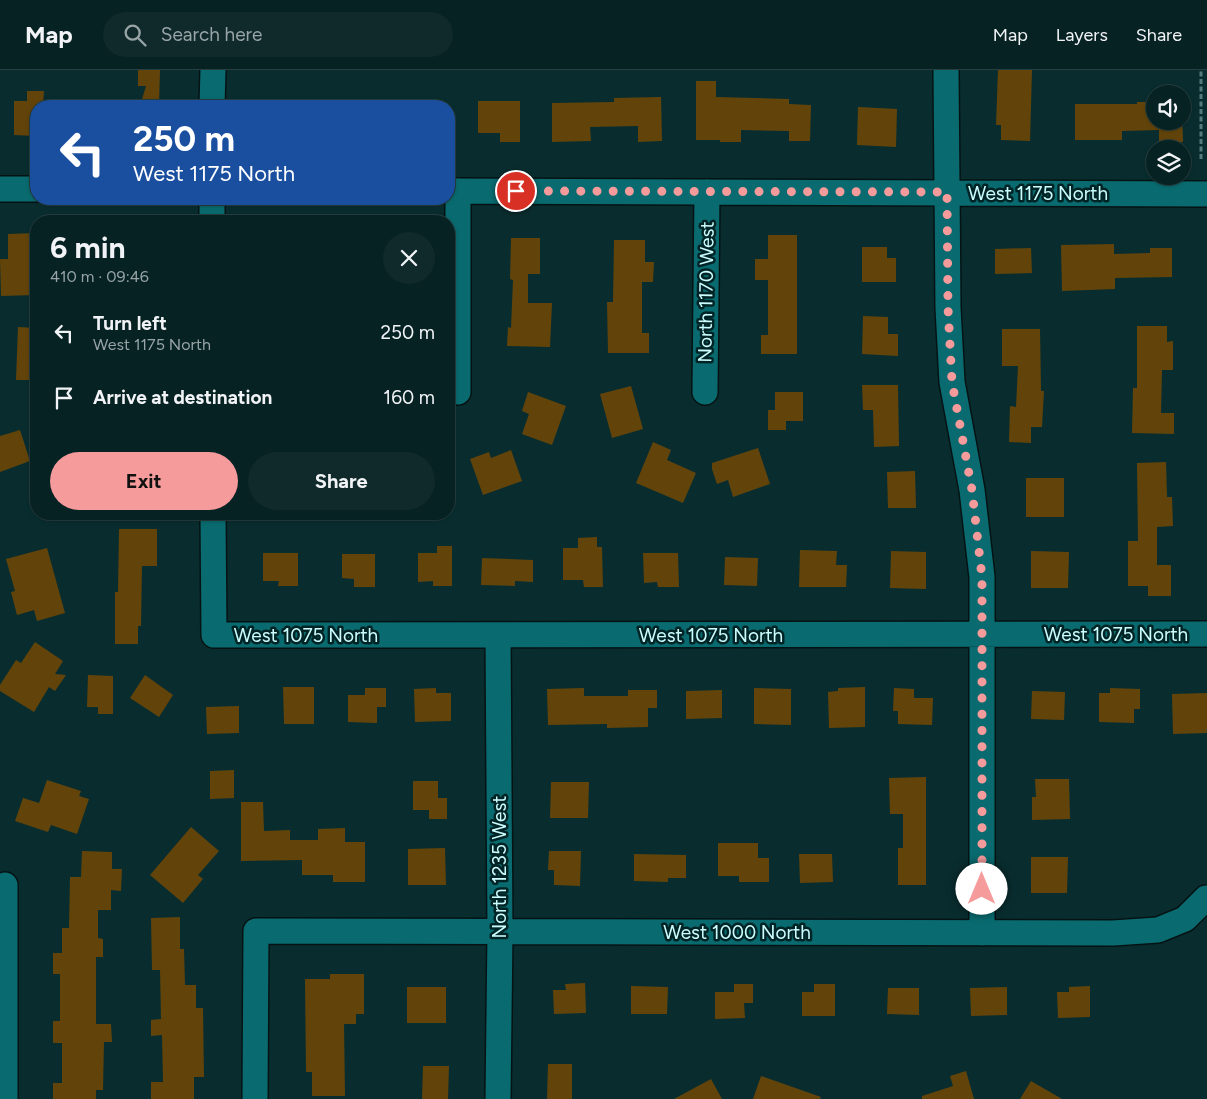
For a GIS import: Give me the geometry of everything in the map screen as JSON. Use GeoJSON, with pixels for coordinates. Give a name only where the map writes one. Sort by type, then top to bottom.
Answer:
{"type":"FeatureCollection","features":[{"type":"Feature","properties":{"kind":"street"},"geometry":{"type":"LineString","coordinates":[[212,100],[213,70]]}},
{"type":"Feature","properties":{"kind":"street"},"geometry":{"type":"LineString","coordinates":[[946,70],[948,308],[952,382],[972,490],[982,577],[982,932]]}},
{"type":"Feature","properties":{"kind":"street"},"geometry":{"type":"LineString","coordinates":[[0,189],[30,189]]}},
{"type":"Feature","properties":{"kind":"street","name":"West 1175 North"},"geometry":{"type":"LineString","coordinates":[[455,191],[1207,194]]}},
{"type":"Feature","properties":{"kind":"street","name":"North 1170 West"},"geometry":{"type":"LineString","coordinates":[[705,392],[707,192]]}},
{"type":"Feature","properties":{"kind":"street"},"geometry":{"type":"LineString","coordinates":[[455,241],[458,392]]}},
{"type":"Feature","properties":{"kind":"street","name":"West 1075 North"},"geometry":{"type":"LineString","coordinates":[[213,520],[214,635],[1207,634]]}},
{"type":"Feature","properties":{"kind":"street","name":"North 1235 West"},"geometry":{"type":"LineString","coordinates":[[498,635],[500,932],[498,1099]]}},
{"type":"Feature","properties":{"kind":"street"},"geometry":{"type":"LineString","coordinates":[[5,886],[5,1099]]}},
{"type":"Feature","properties":{"kind":"street","name":"West 1000 North"},"geometry":{"type":"LineString","coordinates":[[255,1099],[256,931],[1113,933],[1158,930],[1185,919],[1206,898]]}},
{"type":"Feature","properties":{"kind":"path"},"geometry":{"type":"LineString","coordinates":[[1200,159],[1201,70]]}},
{"type":"Feature","properties":{"kind":"building"},"geometry":{"type":"Polygon","coordinates":[[[138,70],[160,70],[159,100],[142,100],[146,86],[138,86],[138,70]]]}},
{"type":"Feature","properties":{"kind":"building"},"geometry":{"type":"Polygon","coordinates":[[[998,70],[1032,70],[1030,141],[1001,140],[1001,125],[996,125],[998,70]]]}},
{"type":"Feature","properties":{"kind":"building"},"geometry":{"type":"Polygon","coordinates":[[[696,81],[716,81],[716,97],[789,99],[789,104],[811,105],[810,141],[789,141],[789,131],[741,130],[741,142],[696,140],[696,81]]]}},
{"type":"Feature","properties":{"kind":"building"},"geometry":{"type":"Polygon","coordinates":[[[27,91],[44,91],[43,100],[30,100],[30,136],[14,135],[14,101],[27,101],[27,91]]]}},
{"type":"Feature","properties":{"kind":"building"},"geometry":{"type":"Polygon","coordinates":[[[661,97],[662,141],[638,142],[638,126],[590,127],[591,141],[552,142],[552,103],[614,102],[614,98],[661,97]]]}},
{"type":"Feature","properties":{"kind":"building"},"geometry":{"type":"Polygon","coordinates":[[[478,101],[520,101],[520,142],[500,142],[500,133],[478,133],[478,101]]]}},
{"type":"Feature","properties":{"kind":"building"},"geometry":{"type":"Polygon","coordinates":[[[1137,102],[1146,102],[1146,130],[1159,130],[1122,131],[1122,140],[1075,140],[1075,104],[1137,104],[1137,102]]]}},
{"type":"Feature","properties":{"kind":"building"},"geometry":{"type":"Polygon","coordinates":[[[858,107],[897,109],[896,147],[857,145],[858,107]]]}},
{"type":"Feature","properties":{"kind":"building"},"geometry":{"type":"Polygon","coordinates":[[[1159,130],[1183,130],[1183,140],[1159,140],[1159,130]]]}},
{"type":"Feature","properties":{"kind":"building"},"geometry":{"type":"Polygon","coordinates":[[[30,233],[30,295],[1,296],[0,259],[8,259],[8,234],[30,233]]]}},
{"type":"Feature","properties":{"kind":"building"},"geometry":{"type":"Polygon","coordinates":[[[768,235],[797,235],[797,354],[761,354],[761,335],[768,335],[768,280],[755,280],[755,259],[768,259],[768,235]]]}},
{"type":"Feature","properties":{"kind":"building"},"geometry":{"type":"Polygon","coordinates":[[[511,238],[540,238],[540,274],[528,274],[528,303],[552,303],[550,347],[507,346],[508,327],[511,328],[513,280],[510,279],[511,238]]]}},
{"type":"Feature","properties":{"kind":"building"},"geometry":{"type":"Polygon","coordinates":[[[614,240],[645,240],[645,262],[654,262],[653,282],[642,282],[642,333],[649,333],[649,353],[608,353],[607,302],[613,302],[614,240]]]}},
{"type":"Feature","properties":{"kind":"building"},"geometry":{"type":"Polygon","coordinates":[[[1114,244],[1114,254],[1150,253],[1150,248],[1172,248],[1172,277],[1115,278],[1115,289],[1062,291],[1061,245],[1114,244]]]}},
{"type":"Feature","properties":{"kind":"building"},"geometry":{"type":"Polygon","coordinates":[[[862,247],[887,247],[887,258],[896,258],[896,282],[862,282],[862,247]]]}},
{"type":"Feature","properties":{"kind":"building"},"geometry":{"type":"Polygon","coordinates":[[[1031,248],[1032,273],[995,274],[995,249],[1031,248]]]}},
{"type":"Feature","properties":{"kind":"building"},"geometry":{"type":"Polygon","coordinates":[[[863,316],[888,317],[888,334],[898,334],[898,356],[862,354],[863,316]]]}},
{"type":"Feature","properties":{"kind":"building"},"geometry":{"type":"Polygon","coordinates":[[[1137,326],[1167,326],[1167,342],[1173,341],[1173,370],[1162,370],[1161,413],[1174,413],[1174,434],[1132,433],[1133,388],[1137,388],[1137,326]]]}},
{"type":"Feature","properties":{"kind":"building"},"geometry":{"type":"Polygon","coordinates":[[[18,327],[30,328],[30,380],[16,380],[18,327]]]}},
{"type":"Feature","properties":{"kind":"building"},"geometry":{"type":"Polygon","coordinates":[[[1002,329],[1040,329],[1041,391],[1044,391],[1042,427],[1031,427],[1031,443],[1009,442],[1010,406],[1016,407],[1018,366],[1002,366],[1002,329]]]}},
{"type":"Feature","properties":{"kind":"building"},"geometry":{"type":"Polygon","coordinates":[[[862,385],[898,385],[899,446],[874,447],[873,410],[863,410],[862,385]]]}},
{"type":"Feature","properties":{"kind":"building"},"geometry":{"type":"Polygon","coordinates":[[[631,386],[643,429],[612,438],[600,394],[631,386]]]}},
{"type":"Feature","properties":{"kind":"building"},"geometry":{"type":"Polygon","coordinates":[[[528,392],[566,406],[552,445],[522,434],[529,414],[522,411],[528,392]]]}},
{"type":"Feature","properties":{"kind":"building"},"geometry":{"type":"Polygon","coordinates":[[[775,392],[803,392],[803,421],[786,421],[786,430],[768,430],[768,410],[775,410],[775,392]]]}},
{"type":"Feature","properties":{"kind":"building"},"geometry":{"type":"Polygon","coordinates":[[[20,430],[30,461],[0,472],[0,436],[20,430]]]}},
{"type":"Feature","properties":{"kind":"building"},"geometry":{"type":"Polygon","coordinates":[[[653,442],[671,450],[667,460],[696,473],[683,503],[636,483],[653,442]]]}},
{"type":"Feature","properties":{"kind":"building"},"geometry":{"type":"Polygon","coordinates":[[[758,448],[770,484],[733,497],[728,480],[717,484],[712,463],[758,448]]]}},
{"type":"Feature","properties":{"kind":"building"},"geometry":{"type":"Polygon","coordinates":[[[511,450],[522,481],[483,495],[470,459],[489,452],[491,458],[511,450]]]}},
{"type":"Feature","properties":{"kind":"building"},"geometry":{"type":"Polygon","coordinates":[[[1166,462],[1167,497],[1172,497],[1173,526],[1157,527],[1157,565],[1171,565],[1171,596],[1148,596],[1148,586],[1128,586],[1128,541],[1138,541],[1137,463],[1166,462]]]}},
{"type":"Feature","properties":{"kind":"building"},"geometry":{"type":"Polygon","coordinates":[[[915,471],[916,508],[888,508],[887,472],[915,471]]]}},
{"type":"Feature","properties":{"kind":"building"},"geometry":{"type":"Polygon","coordinates":[[[1026,478],[1064,478],[1064,517],[1026,517],[1026,478]]]}},
{"type":"Feature","properties":{"kind":"building"},"geometry":{"type":"Polygon","coordinates":[[[119,529],[157,529],[157,566],[142,566],[141,626],[138,626],[138,644],[115,644],[115,592],[118,592],[119,529]]]}},
{"type":"Feature","properties":{"kind":"building"},"geometry":{"type":"Polygon","coordinates":[[[597,537],[597,547],[602,547],[603,587],[584,587],[583,580],[563,580],[563,548],[578,548],[578,538],[597,537]]]}},
{"type":"Feature","properties":{"kind":"building"},"geometry":{"type":"Polygon","coordinates":[[[437,546],[452,546],[452,586],[433,586],[433,581],[418,582],[418,553],[437,553],[437,546]]]}},
{"type":"Feature","properties":{"kind":"building"},"geometry":{"type":"Polygon","coordinates":[[[47,548],[65,613],[37,621],[34,610],[17,615],[11,592],[15,591],[6,559],[47,548]]]}},
{"type":"Feature","properties":{"kind":"building"},"geometry":{"type":"Polygon","coordinates":[[[800,550],[837,551],[836,565],[847,565],[846,587],[799,587],[800,550]]]}},
{"type":"Feature","properties":{"kind":"building"},"geometry":{"type":"Polygon","coordinates":[[[891,551],[926,552],[926,589],[890,588],[891,551]]]}},
{"type":"Feature","properties":{"kind":"building"},"geometry":{"type":"Polygon","coordinates":[[[1031,551],[1069,552],[1068,588],[1031,588],[1031,551]]]}},
{"type":"Feature","properties":{"kind":"building"},"geometry":{"type":"Polygon","coordinates":[[[263,553],[298,553],[298,586],[278,586],[279,581],[263,581],[263,553]]]}},
{"type":"Feature","properties":{"kind":"building"},"geometry":{"type":"Polygon","coordinates":[[[643,553],[678,553],[679,587],[658,587],[657,582],[644,583],[643,553]]]}},
{"type":"Feature","properties":{"kind":"building"},"geometry":{"type":"Polygon","coordinates":[[[342,554],[375,554],[375,587],[354,587],[354,579],[342,578],[342,554]]]}},
{"type":"Feature","properties":{"kind":"building"},"geometry":{"type":"Polygon","coordinates":[[[725,557],[758,558],[757,586],[724,585],[725,557]]]}},
{"type":"Feature","properties":{"kind":"building"},"geometry":{"type":"Polygon","coordinates":[[[482,558],[533,560],[533,582],[515,581],[515,586],[481,585],[482,558]]]}},
{"type":"Feature","properties":{"kind":"building"},"geometry":{"type":"Polygon","coordinates":[[[35,642],[63,661],[55,674],[66,675],[55,691],[49,687],[34,712],[0,691],[0,685],[16,660],[21,663],[35,642]]]}},
{"type":"Feature","properties":{"kind":"building"},"geometry":{"type":"Polygon","coordinates":[[[88,675],[113,676],[113,714],[98,714],[98,707],[87,707],[88,675]]]}},
{"type":"Feature","properties":{"kind":"building"},"geometry":{"type":"Polygon","coordinates":[[[145,675],[173,695],[159,717],[130,698],[145,675]]]}},
{"type":"Feature","properties":{"kind":"building"},"geometry":{"type":"Polygon","coordinates":[[[283,687],[314,687],[314,724],[284,724],[283,687]]]}},
{"type":"Feature","properties":{"kind":"building"},"geometry":{"type":"Polygon","coordinates":[[[865,687],[865,727],[829,728],[828,692],[838,691],[838,688],[865,687]]]}},
{"type":"Feature","properties":{"kind":"building"},"geometry":{"type":"Polygon","coordinates":[[[365,688],[386,688],[386,707],[377,707],[377,723],[348,722],[348,695],[365,695],[365,688]]]}},
{"type":"Feature","properties":{"kind":"building"},"geometry":{"type":"Polygon","coordinates":[[[436,688],[436,693],[451,693],[451,721],[415,722],[414,689],[436,688]]]}},
{"type":"Feature","properties":{"kind":"building"},"geometry":{"type":"Polygon","coordinates":[[[584,688],[584,696],[628,696],[628,690],[657,690],[657,708],[648,708],[648,727],[607,728],[607,724],[548,725],[547,689],[584,688]]]}},
{"type":"Feature","properties":{"kind":"building"},"geometry":{"type":"Polygon","coordinates":[[[754,688],[791,689],[791,725],[754,724],[754,688]]]}},
{"type":"Feature","properties":{"kind":"building"},"geometry":{"type":"Polygon","coordinates":[[[894,688],[914,689],[914,698],[933,698],[932,725],[898,724],[898,711],[893,711],[894,688]]]}},
{"type":"Feature","properties":{"kind":"building"},"geometry":{"type":"Polygon","coordinates":[[[1110,688],[1140,689],[1140,709],[1134,709],[1134,723],[1099,722],[1099,693],[1110,693],[1110,688]]]}},
{"type":"Feature","properties":{"kind":"building"},"geometry":{"type":"Polygon","coordinates":[[[722,690],[722,718],[686,719],[686,691],[722,690]]]}},
{"type":"Feature","properties":{"kind":"building"},"geometry":{"type":"Polygon","coordinates":[[[1032,691],[1065,692],[1064,720],[1031,719],[1032,691]]]}},
{"type":"Feature","properties":{"kind":"building"},"geometry":{"type":"Polygon","coordinates":[[[1207,693],[1207,733],[1173,734],[1172,694],[1207,693]]]}},
{"type":"Feature","properties":{"kind":"building"},"geometry":{"type":"Polygon","coordinates":[[[239,706],[239,733],[207,734],[206,707],[239,706]]]}},
{"type":"Feature","properties":{"kind":"building"},"geometry":{"type":"Polygon","coordinates":[[[234,770],[234,798],[210,799],[210,771],[234,770]]]}},
{"type":"Feature","properties":{"kind":"building"},"geometry":{"type":"Polygon","coordinates":[[[926,777],[926,885],[898,885],[898,848],[903,848],[903,814],[890,814],[889,778],[926,777]]]}},
{"type":"Feature","properties":{"kind":"building"},"geometry":{"type":"Polygon","coordinates":[[[1035,779],[1069,779],[1070,819],[1032,820],[1032,797],[1036,797],[1035,779]]]}},
{"type":"Feature","properties":{"kind":"building"},"geometry":{"type":"Polygon","coordinates":[[[47,780],[81,791],[79,796],[89,799],[77,834],[51,825],[48,832],[15,821],[23,798],[39,803],[47,780]]]}},
{"type":"Feature","properties":{"kind":"building"},"geometry":{"type":"Polygon","coordinates":[[[413,781],[438,781],[438,798],[447,798],[447,819],[429,819],[429,810],[413,810],[413,781]]]}},
{"type":"Feature","properties":{"kind":"building"},"geometry":{"type":"Polygon","coordinates":[[[551,782],[589,782],[588,818],[550,818],[551,782]]]}},
{"type":"Feature","properties":{"kind":"building"},"geometry":{"type":"Polygon","coordinates":[[[241,802],[263,802],[264,831],[290,830],[290,840],[318,840],[318,829],[345,828],[345,842],[365,842],[365,882],[333,882],[333,875],[302,875],[302,860],[241,861],[241,802]]]}},
{"type":"Feature","properties":{"kind":"building"},"geometry":{"type":"Polygon","coordinates":[[[191,827],[219,851],[198,875],[203,879],[183,903],[150,875],[191,827]]]}},
{"type":"Feature","properties":{"kind":"building"},"geometry":{"type":"Polygon","coordinates":[[[718,843],[758,843],[758,858],[769,858],[769,882],[739,882],[739,876],[718,876],[718,843]]]}},
{"type":"Feature","properties":{"kind":"building"},"geometry":{"type":"Polygon","coordinates":[[[445,848],[446,885],[408,885],[408,849],[445,848]]]}},
{"type":"Feature","properties":{"kind":"building"},"geometry":{"type":"Polygon","coordinates":[[[82,851],[112,852],[112,869],[122,869],[121,891],[111,890],[111,910],[98,910],[98,938],[103,939],[103,957],[96,957],[96,1024],[111,1024],[112,1042],[104,1042],[103,1090],[96,1090],[96,1099],[53,1099],[53,1083],[62,1083],[62,1043],[53,1043],[53,1021],[60,1021],[60,974],[53,974],[53,953],[62,953],[62,928],[69,928],[70,877],[81,877],[82,851]]]}},
{"type":"Feature","properties":{"kind":"building"},"geometry":{"type":"Polygon","coordinates":[[[549,851],[581,851],[580,886],[554,885],[554,870],[548,870],[549,851]]]}},
{"type":"Feature","properties":{"kind":"building"},"geometry":{"type":"Polygon","coordinates":[[[634,854],[686,855],[686,878],[668,878],[668,882],[634,881],[634,854]]]}},
{"type":"Feature","properties":{"kind":"building"},"geometry":{"type":"Polygon","coordinates":[[[799,854],[832,854],[833,882],[800,883],[799,854]]]}},
{"type":"Feature","properties":{"kind":"building"},"geometry":{"type":"Polygon","coordinates":[[[1031,857],[1068,857],[1067,893],[1031,893],[1031,857]]]}},
{"type":"Feature","properties":{"kind":"building"},"geometry":{"type":"Polygon","coordinates":[[[180,917],[180,949],[184,949],[185,985],[196,985],[196,1008],[203,1008],[204,1077],[194,1077],[194,1099],[151,1099],[151,1082],[163,1082],[162,1035],[151,1036],[151,1020],[161,1019],[160,970],[152,970],[151,918],[180,917]]]}},
{"type":"Feature","properties":{"kind":"building"},"geometry":{"type":"Polygon","coordinates":[[[330,974],[364,974],[364,1014],[356,1014],[356,1024],[344,1024],[345,1096],[312,1096],[312,1072],[306,1072],[305,979],[330,979],[330,974]]]}},
{"type":"Feature","properties":{"kind":"building"},"geometry":{"type":"Polygon","coordinates":[[[585,983],[586,1013],[554,1014],[553,990],[566,990],[565,984],[585,983]]]}},
{"type":"Feature","properties":{"kind":"building"},"geometry":{"type":"Polygon","coordinates":[[[734,984],[753,984],[753,1003],[744,1003],[745,1018],[715,1019],[715,992],[734,992],[734,984]]]}},
{"type":"Feature","properties":{"kind":"building"},"geometry":{"type":"Polygon","coordinates":[[[814,984],[835,984],[835,1016],[802,1016],[802,992],[814,992],[814,984]]]}},
{"type":"Feature","properties":{"kind":"building"},"geometry":{"type":"Polygon","coordinates":[[[631,986],[668,987],[667,1014],[631,1014],[631,986]]]}},
{"type":"Feature","properties":{"kind":"building"},"geometry":{"type":"Polygon","coordinates":[[[1090,986],[1090,1017],[1058,1018],[1057,992],[1069,992],[1069,987],[1090,986]]]}},
{"type":"Feature","properties":{"kind":"building"},"geometry":{"type":"Polygon","coordinates":[[[407,987],[446,987],[446,1023],[407,1023],[407,987]]]}},
{"type":"Feature","properties":{"kind":"building"},"geometry":{"type":"Polygon","coordinates":[[[1007,987],[1007,1015],[971,1016],[970,988],[1007,987]]]}},
{"type":"Feature","properties":{"kind":"building"},"geometry":{"type":"Polygon","coordinates":[[[888,988],[919,988],[919,1015],[887,1014],[888,988]]]}},
{"type":"Feature","properties":{"kind":"building"},"geometry":{"type":"Polygon","coordinates":[[[548,1064],[572,1064],[572,1099],[547,1099],[548,1064]]]}},
{"type":"Feature","properties":{"kind":"building"},"geometry":{"type":"Polygon","coordinates":[[[423,1066],[449,1066],[448,1099],[422,1099],[423,1066]]]}},
{"type":"Feature","properties":{"kind":"building"},"geometry":{"type":"Polygon","coordinates":[[[966,1071],[974,1099],[922,1099],[922,1096],[953,1086],[950,1076],[966,1071]]]}},
{"type":"Feature","properties":{"kind":"building"},"geometry":{"type":"Polygon","coordinates":[[[761,1076],[821,1097],[820,1099],[753,1099],[761,1076]]]}},
{"type":"Feature","properties":{"kind":"building"},"geometry":{"type":"Polygon","coordinates":[[[711,1079],[722,1099],[674,1099],[711,1079]]]}},
{"type":"Feature","properties":{"kind":"building"},"geometry":{"type":"Polygon","coordinates":[[[1031,1081],[1062,1099],[1020,1099],[1031,1081]]]}},
{"type":"Feature","properties":{"kind":"route"},"geometry":{"type":"LineString","coordinates":[[516,191],[947,192],[948,308],[952,382],[972,490],[982,577],[982,889]]}}]}
